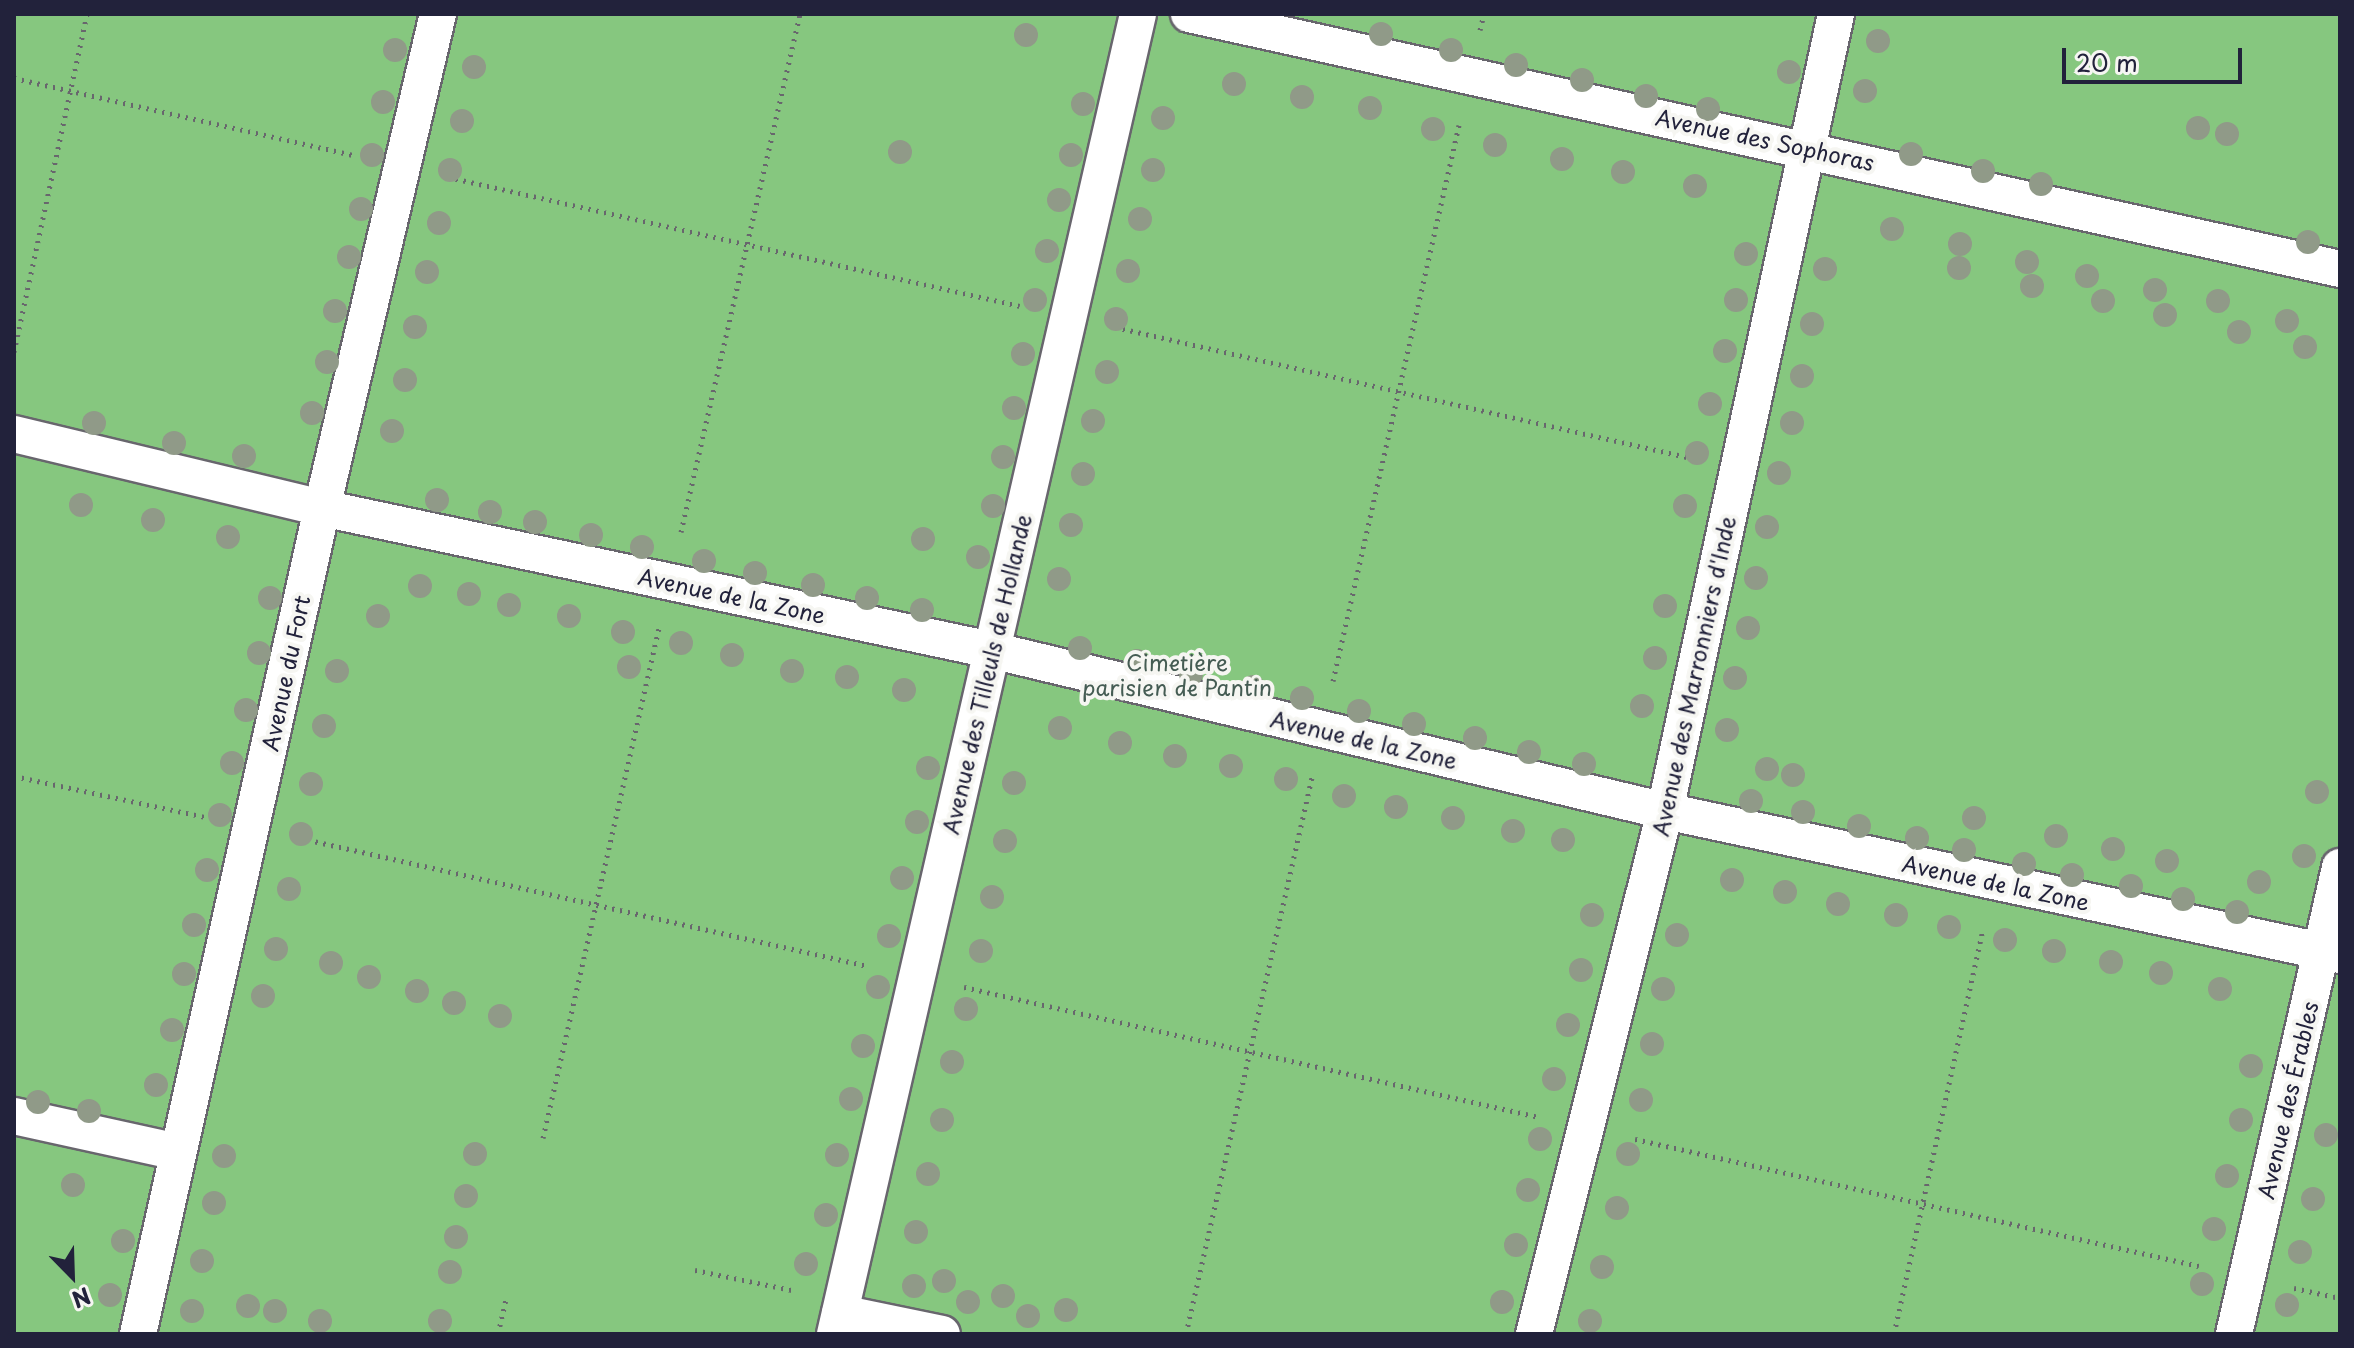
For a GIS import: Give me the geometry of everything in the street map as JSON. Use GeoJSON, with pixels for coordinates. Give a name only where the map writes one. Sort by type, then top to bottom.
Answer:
{"type":"FeatureCollection","features":[{"type":"Feature","properties":{"kind":"lane","name":"Avenue du Fort"},"geometry":{"type":"LineString","coordinates":[[138,1334],[322,508],[438,14]]}},
{"type":"Feature","properties":{"kind":"lane","name":"Avenue des Tilleuls de Hollande"},"geometry":{"type":"LineString","coordinates":[[840,1316],[1138,14]]}},
{"type":"Feature","properties":{"kind":"lane","name":"Avenue des Sophoras"},"geometry":{"type":"LineString","coordinates":[[1189,14],[1807,148],[2340,269]]}},
{"type":"Feature","properties":{"kind":"lane","name":"Avenue des Marronniers d'Inde"},"geometry":{"type":"LineString","coordinates":[[1534,1334],[1665,811],[1836,14]]}},
{"type":"Feature","properties":{"kind":"lane","name":"Avenue de la Zone"},"geometry":{"type":"LineString","coordinates":[[14,434],[322,508],[991,650],[1665,811],[2330,953]]}},
{"type":"Feature","properties":{"kind":"lane","name":"Avenue des Érables"},"geometry":{"type":"LineString","coordinates":[[2234,1334],[2330,953],[2340,867]]}},
{"type":"Feature","properties":{"kind":"lane"},"geometry":{"type":"LineString","coordinates":[[14,1116],[178,1152]]}},
{"type":"Feature","properties":{"kind":"lane"},"geometry":{"type":"LineString","coordinates":[[840,1316],[942,1334]]}},
{"type":"Feature","properties":{"kind":"path"},"geometry":{"type":"LineString","coordinates":[[14,352],[87,14]]}},
{"type":"Feature","properties":{"kind":"path"},"geometry":{"type":"LineString","coordinates":[[1186,1334],[1484,14]]}},
{"type":"Feature","properties":{"kind":"path"},"geometry":{"type":"LineString","coordinates":[[14,78],[1738,469]]}},
{"type":"Feature","properties":{"kind":"path"},"geometry":{"type":"LineString","coordinates":[[14,776],[251,826],[2340,1298]]}},
{"type":"Feature","properties":{"kind":"path"},"geometry":{"type":"LineString","coordinates":[[1894,1334],[1993,881]]}},
{"type":"Feature","properties":{"kind":"path"},"geometry":{"type":"LineString","coordinates":[[695,1270],[840,1316]]}},
{"type":"Feature","properties":{"kind":"path"},"geometry":{"type":"LineString","coordinates":[[498,1334],[507,1296]]}},
{"type":"Feature","properties":{"kind":"green space","name":"Cimetière parisien de Pantin"},"geometry":{"type":"Polygon","coordinates":[[[14,14],[2340,14],[2340,1334],[14,1334],[14,14]]]}}]}
